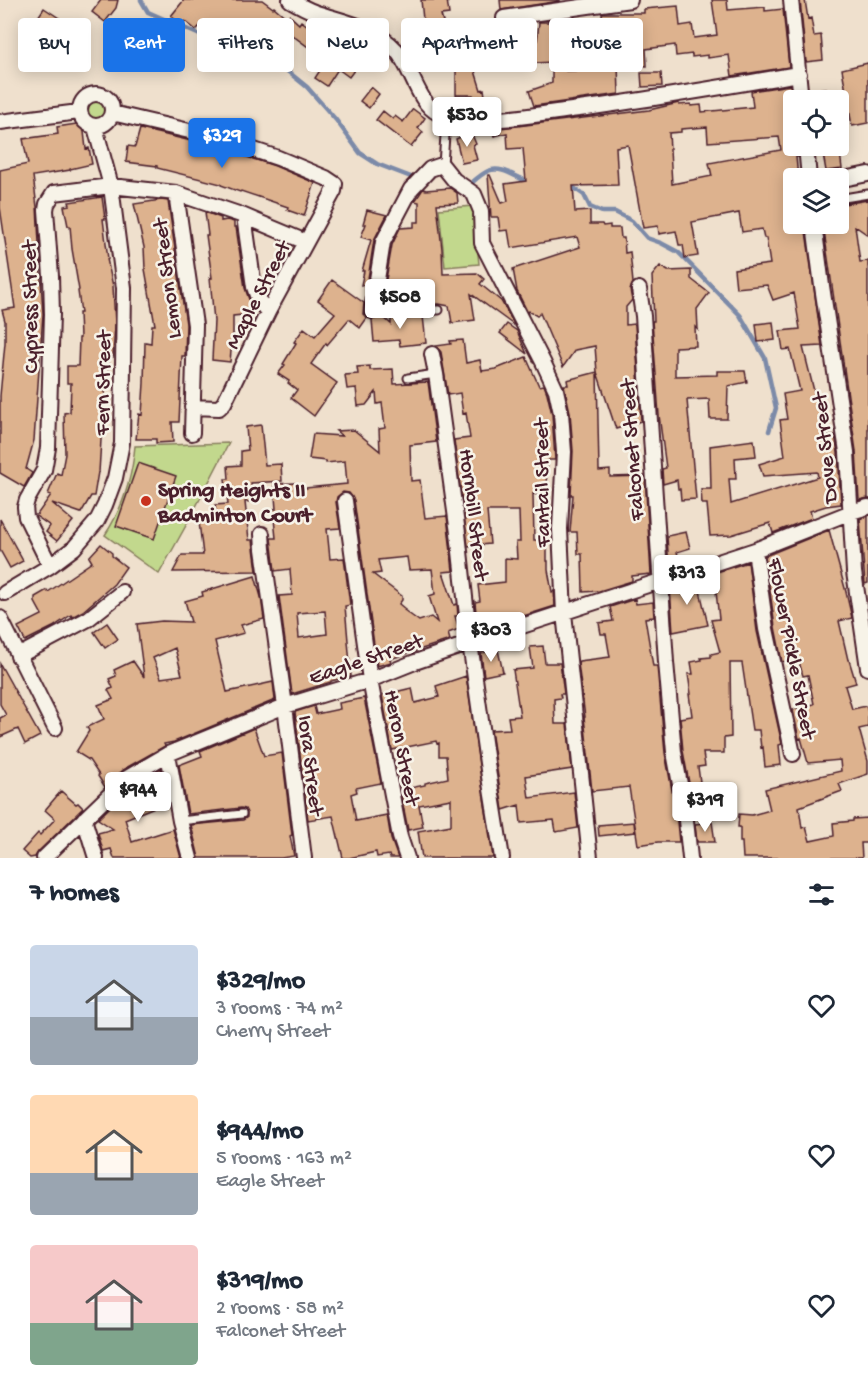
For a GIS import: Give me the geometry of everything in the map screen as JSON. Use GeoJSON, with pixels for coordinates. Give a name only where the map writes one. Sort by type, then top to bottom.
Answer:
{"type":"FeatureCollection","features":[{"type":"Feature","properties":{"kind":"street"},"geometry":{"type":"LineString","coordinates":[[290,0],[312,12],[358,25],[380,37],[397,51],[428,107],[450,117],[483,121],[528,116],[643,100],[799,74]]}},
{"type":"Feature","properties":{"kind":"street"},"geometry":{"type":"LineString","coordinates":[[504,18],[630,0]]}},
{"type":"Feature","properties":{"kind":"street"},"geometry":{"type":"LineString","coordinates":[[791,0],[800,90]]}},
{"type":"Feature","properties":{"kind":"street"},"geometry":{"type":"LineString","coordinates":[[92,94],[100,95],[107,98],[112,113],[109,121],[103,126],[87,125],[79,112],[80,104],[85,97],[92,94]]}},
{"type":"Feature","properties":{"kind":"street"},"geometry":{"type":"LineString","coordinates":[[0,122],[79,112]]}},
{"type":"Feature","properties":{"kind":"street","name":"Maple Street"},"geometry":{"type":"LineString","coordinates":[[112,113],[215,137],[278,158],[335,184],[334,191],[268,312],[224,403],[219,408],[192,407]]}},
{"type":"Feature","properties":{"kind":"street","name":"Fern Street"},"geometry":{"type":"LineString","coordinates":[[3,590],[50,566],[74,548],[97,521],[115,478],[122,443],[124,288],[111,186],[95,127]]}},
{"type":"Feature","properties":{"kind":"street"},"geometry":{"type":"LineString","coordinates":[[372,311],[382,243],[411,189],[430,170],[442,165]]}},
{"type":"Feature","properties":{"kind":"street","name":"Fantail Street"},"geometry":{"type":"LineString","coordinates":[[442,165],[454,180],[474,194],[481,211],[482,243],[543,362],[556,390],[561,413],[564,453],[560,529],[564,613],[590,858]]}},
{"type":"Feature","properties":{"kind":"street"},"geometry":{"type":"LineString","coordinates":[[849,178],[868,174]]}},
{"type":"Feature","properties":{"kind":"street","name":"Cypress Street"},"geometry":{"type":"LineString","coordinates":[[50,566],[26,517],[25,507],[44,470],[48,448],[52,315],[46,210],[54,193],[111,186],[176,193],[244,216],[306,242]]}},
{"type":"Feature","properties":{"kind":"street","name":"Lemon Street"},"geometry":{"type":"LineString","coordinates":[[176,193],[195,325],[192,433]]}},
{"type":"Feature","properties":{"kind":"street"},"geometry":{"type":"LineString","coordinates":[[244,216],[254,287],[259,301],[268,312]]}},
{"type":"Feature","properties":{"kind":"street","name":"Dove Street"},"geometry":{"type":"LineString","coordinates":[[815,234],[847,452],[854,572],[868,668]]}},
{"type":"Feature","properties":{"kind":"street","name":"Falconet Street"},"geometry":{"type":"LineString","coordinates":[[639,289],[643,316],[660,582],[674,752],[685,811],[690,858]]}},
{"type":"Feature","properties":{"kind":"street","name":"Hornbill Street"},"geometry":{"type":"LineString","coordinates":[[432,354],[458,533],[470,643],[502,858]]}},
{"type":"Feature","properties":{"kind":"street","name":"Heron Street"},"geometry":{"type":"LineString","coordinates":[[345,501],[370,680],[399,837],[407,858]]}},
{"type":"Feature","properties":{"kind":"street","name":"Eagle Street"},"geometry":{"type":"LineString","coordinates":[[44,858],[127,778],[168,754],[285,706],[370,680],[470,643],[754,550],[868,507]]}},
{"type":"Feature","properties":{"kind":"street","name":"Iora Street"},"geometry":{"type":"LineString","coordinates":[[262,534],[304,858]]}},
{"type":"Feature","properties":{"kind":"street","name":"Flower Pickle Street"},"geometry":{"type":"LineString","coordinates":[[754,550],[766,629],[793,754]]}},
{"type":"Feature","properties":{"kind":"street"},"geometry":{"type":"LineString","coordinates":[[0,612],[6,601],[3,590]]}},
{"type":"Feature","properties":{"kind":"street"},"geometry":{"type":"LineString","coordinates":[[18,656],[88,619],[122,592]]}},
{"type":"Feature","properties":{"kind":"street"},"geometry":{"type":"LineString","coordinates":[[0,618],[55,728]]}},
{"type":"Feature","properties":{"kind":"street"},"geometry":{"type":"LineString","coordinates":[[168,754],[180,821],[190,858]]}},
{"type":"Feature","properties":{"kind":"street"},"geometry":{"type":"LineString","coordinates":[[84,819],[96,858]]}},
{"type":"Feature","properties":{"kind":"lane"},"geometry":{"type":"LineString","coordinates":[[442,165],[445,135]]}},
{"type":"Feature","properties":{"kind":"lane"},"geometry":{"type":"LineString","coordinates":[[849,197],[868,194]]}},
{"type":"Feature","properties":{"kind":"lane"},"geometry":{"type":"LineString","coordinates":[[372,311],[439,310]]}},
{"type":"Feature","properties":{"kind":"lane"},"geometry":{"type":"LineString","coordinates":[[408,378],[436,374]]}},
{"type":"Feature","properties":{"kind":"lane"},"geometry":{"type":"LineString","coordinates":[[180,821],[242,814]]}},
{"type":"Feature","properties":{"kind":"green space"},"geometry":{"type":"Polygon","coordinates":[[[95,96],[105,100],[109,110],[105,120],[95,124],[85,120],[81,110],[85,100],[95,96]]]}},
{"type":"Feature","properties":{"kind":"green space"},"geometry":{"type":"Polygon","coordinates":[[[473,206],[479,264],[445,267],[439,209],[473,206]]]}},
{"type":"Feature","properties":{"kind":"green space"},"geometry":{"type":"Polygon","coordinates":[[[229,443],[159,574],[105,535],[126,492],[135,446],[229,443]]]}},
{"type":"Feature","properties":{"kind":"building"},"geometry":{"type":"Polygon","coordinates":[[[101,0],[118,0],[116,8],[103,20],[92,12],[101,0]]]}},
{"type":"Feature","properties":{"kind":"building"},"geometry":{"type":"Polygon","coordinates":[[[184,0],[262,0],[287,18],[197,18],[196,30],[185,21],[185,18],[171,16],[184,0]]]}},
{"type":"Feature","properties":{"kind":"building"},"geometry":{"type":"Polygon","coordinates":[[[421,0],[447,0],[449,14],[441,15],[442,18],[423,18],[421,0]]]}},
{"type":"Feature","properties":{"kind":"building"},"geometry":{"type":"Polygon","coordinates":[[[500,0],[560,0],[560,1],[501,10],[500,0]]]}},
{"type":"Feature","properties":{"kind":"building"},"geometry":{"type":"Polygon","coordinates":[[[712,0],[727,0],[728,10],[765,7],[765,11],[783,9],[789,67],[732,76],[729,55],[708,58],[708,55],[692,57],[692,54],[676,56],[675,45],[646,49],[647,66],[643,66],[643,18],[602,18],[602,13],[644,13],[644,9],[678,6],[680,26],[692,24],[694,38],[717,35],[712,0]]]}},
{"type":"Feature","properties":{"kind":"building"},"geometry":{"type":"Polygon","coordinates":[[[800,0],[805,0],[814,36],[821,35],[823,60],[806,62],[800,0]]]}},
{"type":"Feature","properties":{"kind":"building"},"geometry":{"type":"Polygon","coordinates":[[[44,8],[59,18],[37,18],[44,8]]]}},
{"type":"Feature","properties":{"kind":"building"},"geometry":{"type":"Polygon","coordinates":[[[294,20],[299,24],[301,21],[306,24],[306,45],[294,37],[294,20]]]}},
{"type":"Feature","properties":{"kind":"building"},"geometry":{"type":"Polygon","coordinates":[[[539,22],[549,22],[549,62],[537,63],[539,22]]]}},
{"type":"Feature","properties":{"kind":"building"},"geometry":{"type":"Polygon","coordinates":[[[868,63],[868,123],[852,126],[849,90],[846,90],[842,69],[868,63]]]}},
{"type":"Feature","properties":{"kind":"building"},"geometry":{"type":"Polygon","coordinates":[[[319,72],[336,72],[327,86],[315,78],[319,72]]]}},
{"type":"Feature","properties":{"kind":"building"},"geometry":{"type":"Polygon","coordinates":[[[342,72],[353,72],[349,77],[342,72]]]}},
{"type":"Feature","properties":{"kind":"building"},"geometry":{"type":"Polygon","coordinates":[[[456,72],[475,72],[481,90],[484,89],[486,103],[475,105],[473,95],[456,95],[456,72]]]}},
{"type":"Feature","properties":{"kind":"building"},"geometry":{"type":"Polygon","coordinates":[[[552,72],[618,72],[619,94],[534,106],[529,91],[552,83],[552,72]]]}},
{"type":"Feature","properties":{"kind":"building"},"geometry":{"type":"Polygon","coordinates":[[[641,73],[661,73],[662,86],[642,87],[641,73]]]}},
{"type":"Feature","properties":{"kind":"building"},"geometry":{"type":"Polygon","coordinates":[[[790,85],[791,90],[783,90],[783,156],[798,157],[796,157],[797,168],[783,168],[783,234],[806,234],[822,346],[803,347],[815,395],[821,407],[825,436],[835,435],[841,504],[810,511],[812,518],[773,533],[770,523],[731,535],[710,536],[707,504],[702,504],[701,489],[711,489],[710,446],[754,440],[756,456],[735,458],[736,479],[729,479],[731,504],[818,477],[817,472],[763,476],[759,464],[785,456],[780,420],[787,419],[783,394],[800,391],[790,349],[783,350],[780,331],[800,329],[794,293],[773,300],[767,285],[736,288],[734,269],[770,264],[766,238],[764,238],[762,229],[742,232],[739,213],[692,222],[698,256],[685,258],[683,245],[679,245],[676,231],[659,234],[658,226],[643,228],[628,145],[616,147],[618,185],[573,186],[575,212],[590,211],[590,224],[620,228],[621,238],[624,238],[625,253],[630,252],[633,283],[630,290],[632,300],[626,307],[626,325],[635,324],[641,421],[616,429],[597,372],[595,346],[575,350],[563,367],[540,313],[537,316],[529,311],[528,313],[517,291],[513,269],[580,247],[577,237],[511,248],[508,230],[500,231],[498,217],[491,217],[488,175],[502,203],[508,201],[505,184],[526,181],[523,148],[508,149],[507,133],[494,136],[492,129],[649,110],[679,103],[679,105],[701,105],[702,112],[753,107],[751,91],[790,85]],[[707,127],[681,129],[681,132],[669,133],[672,184],[712,176],[709,163],[781,150],[779,137],[708,142],[707,127]]]}},
{"type":"Feature","properties":{"kind":"building"},"geometry":{"type":"Polygon","coordinates":[[[371,87],[379,94],[369,108],[360,101],[371,87]]]}},
{"type":"Feature","properties":{"kind":"building"},"geometry":{"type":"Polygon","coordinates":[[[413,109],[425,118],[418,128],[423,132],[411,147],[376,120],[383,111],[393,119],[395,116],[403,122],[413,109]]]}},
{"type":"Feature","properties":{"kind":"building"},"geometry":{"type":"Polygon","coordinates":[[[83,123],[86,149],[89,148],[92,164],[33,176],[43,314],[34,440],[26,469],[32,473],[24,487],[0,473],[0,396],[5,343],[5,321],[2,310],[15,308],[0,207],[0,170],[28,164],[23,139],[58,134],[57,127],[83,123]]]}},
{"type":"Feature","properties":{"kind":"building"},"geometry":{"type":"Polygon","coordinates":[[[140,129],[213,146],[275,166],[315,183],[304,216],[287,210],[288,207],[221,184],[157,168],[157,166],[126,162],[128,146],[135,147],[140,129]]]}},
{"type":"Feature","properties":{"kind":"building"},"geometry":{"type":"Polygon","coordinates":[[[471,132],[476,144],[473,145],[477,160],[462,163],[456,139],[471,132]]]}},
{"type":"Feature","properties":{"kind":"building"},"geometry":{"type":"Polygon","coordinates":[[[823,156],[840,156],[842,168],[825,168],[823,156]]]}},
{"type":"Feature","properties":{"kind":"building"},"geometry":{"type":"Polygon","coordinates":[[[450,188],[457,193],[458,203],[437,204],[443,274],[477,273],[484,279],[480,284],[501,301],[515,326],[471,294],[475,320],[452,323],[449,306],[439,304],[391,305],[391,285],[385,285],[392,245],[400,228],[414,227],[414,222],[419,222],[419,202],[415,201],[423,189],[450,188]]]}},
{"type":"Feature","properties":{"kind":"building"},"geometry":{"type":"Polygon","coordinates":[[[102,197],[107,259],[113,286],[115,324],[113,357],[109,357],[107,390],[105,389],[99,472],[94,496],[91,496],[81,513],[52,503],[73,521],[57,541],[46,532],[50,526],[36,516],[51,495],[48,494],[57,473],[61,475],[65,454],[64,413],[70,412],[71,383],[67,383],[67,366],[78,366],[79,313],[81,313],[79,290],[70,226],[68,226],[64,206],[70,205],[69,202],[102,197]]]}},
{"type":"Feature","properties":{"kind":"building"},"geometry":{"type":"Polygon","coordinates":[[[868,200],[868,235],[855,226],[860,262],[868,261],[868,498],[859,500],[856,451],[824,234],[849,234],[849,203],[868,200]]]}},
{"type":"Feature","properties":{"kind":"building"},"geometry":{"type":"Polygon","coordinates":[[[168,201],[186,324],[179,422],[172,422],[173,442],[156,443],[156,439],[136,439],[139,414],[142,415],[145,342],[151,343],[152,325],[155,325],[145,269],[144,247],[134,204],[168,201]]]}},
{"type":"Feature","properties":{"kind":"building"},"geometry":{"type":"Polygon","coordinates":[[[367,210],[387,215],[374,240],[367,285],[361,285],[364,271],[362,271],[371,240],[361,237],[366,224],[363,224],[367,210]]]}},
{"type":"Feature","properties":{"kind":"building"},"geometry":{"type":"Polygon","coordinates":[[[205,212],[221,218],[221,221],[234,222],[245,288],[251,305],[252,314],[233,316],[230,362],[212,360],[214,321],[210,278],[212,278],[205,212]]]}},
{"type":"Feature","properties":{"kind":"building"},"geometry":{"type":"Polygon","coordinates":[[[660,266],[668,271],[691,270],[691,279],[709,293],[697,309],[696,346],[675,347],[675,376],[717,375],[717,371],[745,371],[747,382],[728,386],[727,419],[710,419],[709,399],[687,400],[696,499],[681,500],[677,480],[663,484],[662,469],[666,468],[659,415],[652,321],[654,321],[652,276],[660,266]]]}},
{"type":"Feature","properties":{"kind":"building"},"geometry":{"type":"Polygon","coordinates":[[[332,280],[364,303],[363,314],[367,318],[360,328],[349,319],[327,345],[326,343],[311,364],[337,383],[314,416],[291,398],[297,390],[278,374],[296,343],[294,342],[304,328],[315,336],[335,313],[318,300],[332,280]]]}},
{"type":"Feature","properties":{"kind":"building"},"geometry":{"type":"Polygon","coordinates":[[[382,316],[391,324],[391,316],[423,316],[426,343],[400,346],[399,340],[374,342],[372,320],[382,316]]]}},
{"type":"Feature","properties":{"kind":"building"},"geometry":{"type":"Polygon","coordinates":[[[773,322],[775,340],[758,342],[756,324],[773,322]]]}},
{"type":"Feature","properties":{"kind":"building"},"geometry":{"type":"Polygon","coordinates":[[[507,324],[517,331],[527,354],[500,333],[507,324]]]}},
{"type":"Feature","properties":{"kind":"building"},"geometry":{"type":"Polygon","coordinates":[[[463,340],[466,363],[480,360],[482,371],[496,369],[526,357],[539,386],[544,385],[552,414],[555,460],[548,460],[545,496],[533,494],[534,540],[547,540],[548,570],[552,592],[554,591],[555,606],[498,624],[498,618],[483,619],[482,612],[476,613],[475,602],[480,601],[478,585],[505,582],[505,558],[517,559],[516,542],[520,542],[519,511],[487,511],[490,544],[468,546],[454,440],[470,438],[466,413],[463,414],[460,393],[448,395],[441,352],[436,346],[451,344],[450,341],[463,340]]]}},
{"type":"Feature","properties":{"kind":"building"},"geometry":{"type":"Polygon","coordinates":[[[370,366],[370,370],[393,369],[394,384],[428,382],[436,442],[410,445],[411,481],[420,480],[425,518],[447,516],[453,571],[443,572],[454,605],[457,604],[458,616],[455,616],[459,629],[448,633],[450,640],[390,659],[391,662],[377,666],[354,500],[349,493],[343,492],[337,497],[336,502],[340,528],[327,529],[330,559],[344,558],[350,605],[345,606],[351,676],[292,694],[279,596],[292,595],[290,569],[275,571],[271,538],[276,538],[273,509],[276,509],[274,484],[295,483],[295,489],[347,484],[345,461],[326,463],[326,461],[309,459],[313,434],[342,436],[336,431],[354,430],[380,451],[379,429],[385,428],[382,403],[377,404],[376,392],[366,405],[358,406],[356,388],[347,389],[345,375],[358,374],[357,367],[370,366]],[[407,557],[378,560],[381,573],[373,574],[402,596],[399,604],[404,610],[419,621],[431,617],[437,622],[429,596],[435,594],[432,569],[409,570],[407,557]],[[325,611],[297,613],[299,638],[327,634],[325,611]]]}},
{"type":"Feature","properties":{"kind":"building"},"geometry":{"type":"Polygon","coordinates":[[[597,372],[599,471],[610,470],[610,477],[645,476],[651,574],[632,576],[632,581],[599,591],[583,592],[582,554],[578,554],[577,532],[570,532],[573,451],[570,412],[564,385],[568,385],[567,380],[597,372]]]}},
{"type":"Feature","properties":{"kind":"building"},"geometry":{"type":"Polygon","coordinates":[[[261,425],[265,465],[281,464],[282,481],[251,483],[253,501],[245,502],[249,540],[253,540],[257,571],[173,572],[182,555],[203,555],[199,522],[217,520],[215,505],[228,504],[225,479],[229,479],[228,466],[241,465],[241,451],[248,450],[246,427],[261,425]]]}},
{"type":"Feature","properties":{"kind":"building","name":"Spring Heights II Badminton Court"},"geometry":{"type":"Polygon","coordinates":[[[138,463],[176,476],[154,539],[116,526],[138,463]]]}},
{"type":"Feature","properties":{"kind":"building"},"geometry":{"type":"Polygon","coordinates":[[[868,516],[868,583],[865,584],[860,519],[868,516]]]}},
{"type":"Feature","properties":{"kind":"building"},"geometry":{"type":"Polygon","coordinates":[[[0,519],[23,561],[10,568],[0,550],[0,519]]]}},
{"type":"Feature","properties":{"kind":"building"},"geometry":{"type":"Polygon","coordinates":[[[829,530],[852,618],[839,621],[856,683],[845,686],[852,709],[866,706],[868,712],[868,727],[859,729],[868,761],[868,774],[839,784],[842,791],[799,807],[802,828],[806,827],[810,841],[834,836],[833,823],[868,818],[868,843],[861,843],[862,858],[743,858],[740,827],[738,827],[739,814],[752,815],[770,810],[765,789],[841,771],[840,760],[808,763],[801,738],[799,739],[793,710],[814,704],[808,675],[803,676],[798,658],[782,662],[765,556],[829,530]]]}},
{"type":"Feature","properties":{"kind":"building"},"geometry":{"type":"Polygon","coordinates":[[[686,532],[690,548],[677,552],[681,565],[669,569],[667,536],[686,532]]]}},
{"type":"Feature","properties":{"kind":"building"},"geometry":{"type":"Polygon","coordinates":[[[101,544],[126,567],[114,584],[83,611],[72,617],[71,615],[25,641],[18,627],[42,615],[35,602],[35,597],[47,590],[48,592],[92,562],[89,557],[101,544]]]}},
{"type":"Feature","properties":{"kind":"building"},"geometry":{"type":"Polygon","coordinates":[[[748,562],[757,631],[782,744],[779,745],[781,765],[765,767],[759,730],[752,730],[742,663],[730,663],[731,737],[724,738],[724,753],[703,753],[705,766],[698,767],[700,782],[695,783],[697,799],[692,799],[683,751],[680,718],[692,716],[688,674],[693,674],[691,662],[720,652],[711,620],[719,619],[714,573],[748,562]]]}},
{"type":"Feature","properties":{"kind":"building"},"geometry":{"type":"Polygon","coordinates":[[[255,576],[264,619],[241,625],[244,633],[215,641],[227,692],[273,682],[275,700],[174,742],[164,744],[165,746],[122,770],[105,787],[89,760],[76,752],[89,731],[87,727],[104,719],[98,705],[113,699],[108,690],[113,688],[109,679],[116,676],[114,670],[133,661],[144,677],[137,624],[162,621],[191,622],[185,601],[203,596],[202,592],[255,576]],[[175,648],[153,658],[161,678],[182,675],[175,648]]]}},
{"type":"Feature","properties":{"kind":"building"},"geometry":{"type":"Polygon","coordinates":[[[697,578],[708,625],[673,632],[670,587],[697,578]]]}},
{"type":"Feature","properties":{"kind":"building"},"geometry":{"type":"Polygon","coordinates":[[[635,599],[636,604],[653,602],[654,617],[645,618],[653,666],[657,666],[665,753],[679,842],[638,845],[629,787],[592,791],[578,663],[610,657],[606,634],[601,634],[599,623],[613,621],[610,607],[635,599]]]}},
{"type":"Feature","properties":{"kind":"building"},"geometry":{"type":"Polygon","coordinates":[[[107,623],[118,639],[105,648],[94,632],[107,623]]]}},
{"type":"Feature","properties":{"kind":"building"},"geometry":{"type":"Polygon","coordinates":[[[543,646],[545,663],[560,663],[564,694],[560,694],[561,698],[554,699],[555,724],[567,724],[572,769],[526,776],[529,798],[574,792],[578,828],[556,832],[554,820],[521,823],[519,805],[503,810],[491,730],[510,729],[508,717],[520,716],[513,670],[533,668],[530,647],[543,646]]]}},
{"type":"Feature","properties":{"kind":"building"},"geometry":{"type":"Polygon","coordinates":[[[498,650],[503,672],[484,676],[481,653],[498,650]]]}},
{"type":"Feature","properties":{"kind":"building"},"geometry":{"type":"Polygon","coordinates":[[[0,664],[40,736],[25,744],[18,729],[0,737],[0,718],[6,715],[0,704],[0,664]]]}},
{"type":"Feature","properties":{"kind":"building"},"geometry":{"type":"Polygon","coordinates":[[[466,676],[493,858],[422,858],[418,831],[451,825],[451,799],[419,805],[423,827],[408,830],[400,790],[448,778],[446,756],[439,756],[439,743],[437,744],[436,741],[392,750],[382,695],[412,688],[415,703],[439,697],[436,686],[466,676]]]}},
{"type":"Feature","properties":{"kind":"building"},"geometry":{"type":"Polygon","coordinates":[[[364,698],[381,783],[356,788],[357,792],[351,794],[356,821],[387,815],[391,839],[398,858],[390,858],[389,855],[377,857],[376,852],[343,858],[333,816],[308,820],[295,712],[314,706],[316,714],[340,709],[339,703],[364,698]]]}},
{"type":"Feature","properties":{"kind":"building"},"geometry":{"type":"Polygon","coordinates":[[[254,728],[264,756],[282,753],[294,856],[199,858],[191,825],[243,820],[247,817],[247,813],[241,808],[188,814],[179,765],[202,756],[200,751],[254,728]]]}},
{"type":"Feature","properties":{"kind":"building"},"geometry":{"type":"Polygon","coordinates":[[[161,768],[167,802],[125,819],[132,842],[173,829],[181,858],[114,858],[111,849],[103,851],[98,833],[113,829],[98,819],[132,785],[161,768]]]}},
{"type":"Feature","properties":{"kind":"building"},"geometry":{"type":"Polygon","coordinates":[[[61,791],[83,808],[35,857],[30,858],[22,851],[55,819],[45,810],[61,791]]]}},
{"type":"Feature","properties":{"kind":"building"},"geometry":{"type":"Polygon","coordinates":[[[634,822],[635,832],[599,836],[598,825],[634,822]]]}},
{"type":"Feature","properties":{"kind":"building"},"geometry":{"type":"Polygon","coordinates":[[[712,822],[715,842],[697,842],[695,824],[712,822]]]}},
{"type":"Feature","properties":{"kind":"waterway"},"geometry":{"type":"LineString","coordinates":[[141,0],[148,12],[261,62],[286,70],[307,87],[336,120],[360,153],[377,164],[411,177]]}},
{"type":"Feature","properties":{"kind":"waterway"},"geometry":{"type":"LineString","coordinates":[[468,186],[483,174],[494,170],[504,171],[530,182]]}},
{"type":"Feature","properties":{"kind":"waterway"},"geometry":{"type":"LineString","coordinates":[[568,184],[584,195],[590,207],[602,212],[615,212],[632,221],[647,238],[678,252],[740,315],[765,358],[776,408],[769,431]]}},
{"type":"Feature","properties":{"kind":"place","name":"Spring Heights II Badminton Court"},"geometry":{"type":"Point","coordinates":[146,501]}}]}
